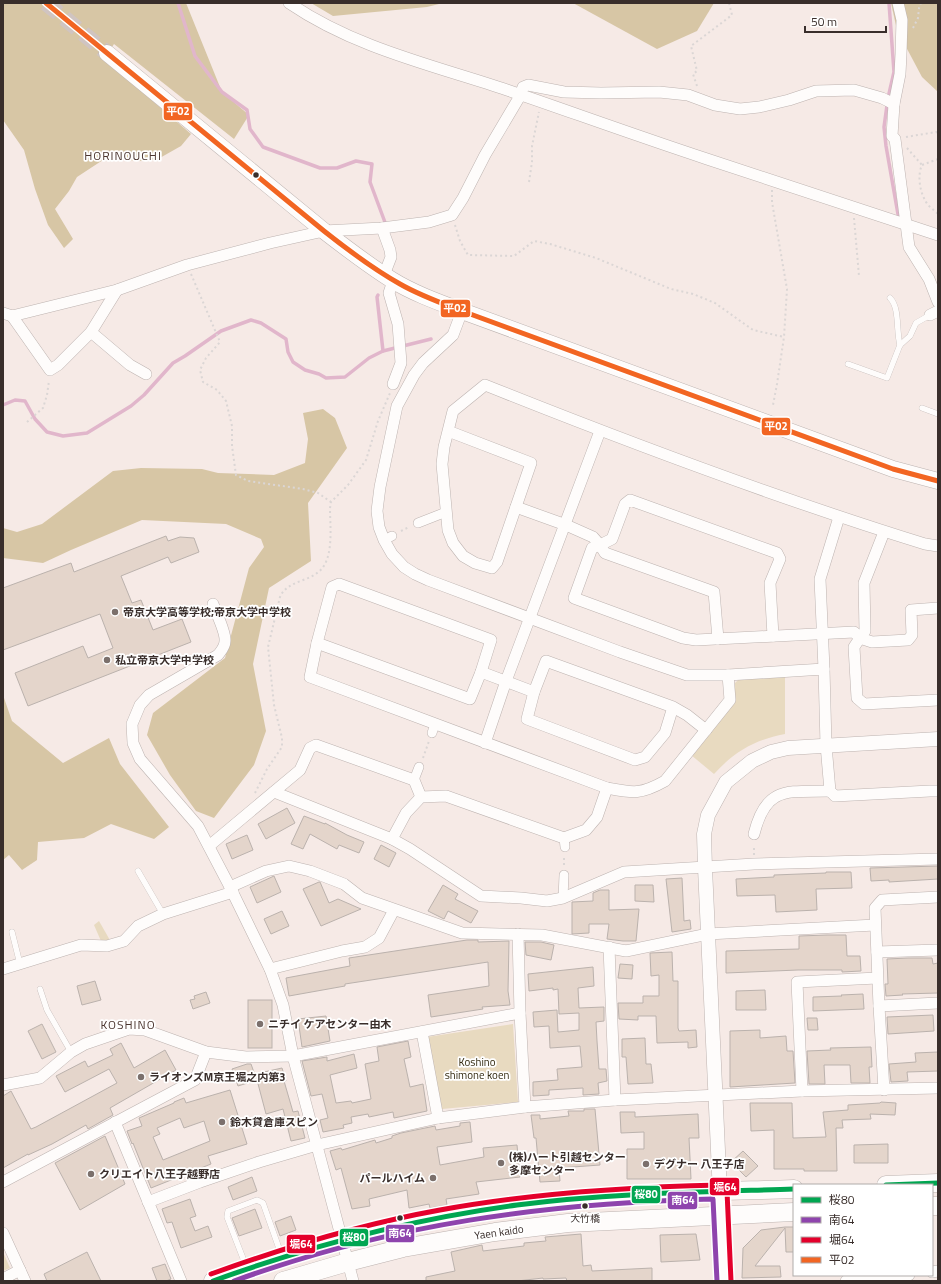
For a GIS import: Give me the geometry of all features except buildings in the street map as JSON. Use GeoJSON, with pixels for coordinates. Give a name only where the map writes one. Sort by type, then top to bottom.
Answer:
{"type":"FeatureCollection","features":[{"type":"Feature","properties":{"kind":"main road"},"geometry":{"type":"LineString","coordinates":[[107,53],[324,231],[388,278],[429,298],[462,311],[893,468],[938,481]]}},
{"type":"Feature","properties":{"kind":"main road"},"geometry":{"type":"LineString","coordinates":[[912,1184],[938,1183]]}},
{"type":"Feature","properties":{"kind":"main road"},"geometry":{"type":"LineString","coordinates":[[213,1281],[282,1257],[342,1239],[441,1217],[516,1205],[614,1196],[793,1189]]}},
{"type":"Feature","properties":{"kind":"main road","name":"Yaen kaido"},"geometry":{"type":"LineString","coordinates":[[283,1281],[348,1262],[428,1243],[518,1229],[590,1222],[793,1212]]}},
{"type":"Feature","properties":{"kind":"street"},"geometry":{"type":"LineString","coordinates":[[289,3],[338,32],[372,46],[938,235]]}},
{"type":"Feature","properties":{"kind":"street"},"geometry":{"type":"LineString","coordinates":[[898,3],[902,20],[900,74],[889,102],[892,136],[895,140],[901,223],[907,234],[910,247],[929,279],[938,302]]}},
{"type":"Feature","properties":{"kind":"street"},"geometry":{"type":"LineString","coordinates":[[117,290],[91,332],[58,365],[50,370],[8,314],[117,290],[187,265],[270,243],[324,231],[386,228],[429,222],[452,215],[520,96],[523,87],[528,85],[564,92],[659,92],[688,95],[715,104],[740,109],[759,107],[789,100],[816,90],[854,90],[889,102]]}},
{"type":"Feature","properties":{"kind":"street"},"geometry":{"type":"LineString","coordinates":[[386,228],[391,257],[388,278],[389,293],[398,324],[401,362],[393,384]]}},
{"type":"Feature","properties":{"kind":"street"},"geometry":{"type":"LineString","coordinates":[[462,311],[453,335],[423,364],[414,375],[398,406],[380,487],[377,511],[379,527],[388,538],[396,558],[404,567],[415,574],[530,618],[620,652],[687,675],[728,675],[824,669]]}},
{"type":"Feature","properties":{"kind":"street"},"geometry":{"type":"LineString","coordinates":[[91,332],[130,365],[146,374]]}},
{"type":"Feature","properties":{"kind":"street"},"geometry":{"type":"LineString","coordinates":[[448,432],[531,463],[497,562],[492,568],[475,563],[463,556],[452,543],[448,530],[442,464],[444,446],[453,411],[485,386],[600,431],[839,517],[884,532],[925,544],[938,546]]}},
{"type":"Feature","properties":{"kind":"street"},"geometry":{"type":"LineString","coordinates":[[485,743],[506,681],[566,525],[600,431]]}},
{"type":"Feature","properties":{"kind":"street"},"geometry":{"type":"LineString","coordinates":[[773,636],[770,582],[780,559],[777,553],[630,500],[625,504],[612,539],[592,548],[574,598],[683,638],[696,640],[854,632],[860,638],[872,642],[908,640],[912,635],[911,610],[938,608]]}},
{"type":"Feature","properties":{"kind":"street"},"geometry":{"type":"LineString","coordinates":[[516,507],[594,537],[605,553],[714,592],[718,639]]}},
{"type":"Feature","properties":{"kind":"street"},"geometry":{"type":"LineString","coordinates":[[418,523],[446,512]]}},
{"type":"Feature","properties":{"kind":"street"},"geometry":{"type":"LineString","coordinates":[[839,517],[820,579],[826,745],[830,791],[835,796],[930,791],[938,792]]}},
{"type":"Feature","properties":{"kind":"street"},"geometry":{"type":"LineString","coordinates":[[884,532],[864,583],[865,631],[854,647],[857,698],[864,704],[938,700]]}},
{"type":"Feature","properties":{"kind":"street"},"geometry":{"type":"LineString","coordinates":[[317,643],[470,699],[481,672],[491,640],[339,584],[332,587],[317,643],[310,676],[433,728],[485,743],[606,788],[630,792],[640,792],[651,789],[665,781],[730,700],[728,675]]}},
{"type":"Feature","properties":{"kind":"street"},"geometry":{"type":"LineString","coordinates":[[213,604],[226,640],[224,647],[218,655],[150,695],[140,705],[132,724],[133,743],[140,759],[198,826],[270,970],[283,1005],[293,1056],[353,1281]]}},
{"type":"Feature","properties":{"kind":"street"},"geometry":{"type":"LineString","coordinates":[[673,707],[665,733],[645,757],[635,760],[527,719],[534,692],[546,660],[673,707],[706,730]]}},
{"type":"Feature","properties":{"kind":"street"},"geometry":{"type":"LineString","coordinates":[[481,672],[534,692]]}},
{"type":"Feature","properties":{"kind":"street"},"geometry":{"type":"LineString","coordinates":[[724,1281],[705,868],[704,834],[708,815],[726,782],[752,761],[771,752],[788,748],[826,745],[938,739]]}},
{"type":"Feature","properties":{"kind":"street"},"geometry":{"type":"LineString","coordinates":[[209,846],[300,770],[310,748],[316,745],[414,780]]}},
{"type":"Feature","properties":{"kind":"street"},"geometry":{"type":"LineString","coordinates":[[419,768],[414,780],[421,797]]}},
{"type":"Feature","properties":{"kind":"street"},"geometry":{"type":"LineString","coordinates":[[392,839],[406,813],[421,797],[446,796],[564,842],[586,830],[597,817],[606,788]]}},
{"type":"Feature","properties":{"kind":"street"},"geometry":{"type":"LineString","coordinates":[[754,834],[758,818],[765,806],[773,798],[785,792],[830,791]]}},
{"type":"Feature","properties":{"kind":"street"},"geometry":{"type":"LineString","coordinates":[[274,792],[392,839],[410,849],[481,896],[547,901],[563,898],[624,872],[754,864],[938,859]]}},
{"type":"Feature","properties":{"kind":"street"},"geometry":{"type":"LineString","coordinates":[[3,969],[81,945],[107,946],[124,941],[138,926],[163,914],[231,890],[266,871],[289,866],[344,884],[362,898],[462,933],[542,935],[609,947],[626,952],[708,934],[875,925]]}},
{"type":"Feature","properties":{"kind":"street"},"geometry":{"type":"LineString","coordinates":[[563,898],[564,875]]}},
{"type":"Feature","properties":{"kind":"street"},"geometry":{"type":"LineString","coordinates":[[884,1090],[877,978],[875,908],[882,900],[938,897]]}},
{"type":"Feature","properties":{"kind":"street"},"geometry":{"type":"LineString","coordinates":[[270,970],[342,951],[365,947],[379,938],[394,910]]}},
{"type":"Feature","properties":{"kind":"street"},"geometry":{"type":"LineString","coordinates":[[518,934],[525,1107]]}},
{"type":"Feature","properties":{"kind":"street"},"geometry":{"type":"LineString","coordinates":[[609,947],[615,1100]]}},
{"type":"Feature","properties":{"kind":"street"},"geometry":{"type":"LineString","coordinates":[[877,952],[938,950]]}},
{"type":"Feature","properties":{"kind":"street"},"geometry":{"type":"LineString","coordinates":[[802,1091],[797,982],[877,978]]}},
{"type":"Feature","properties":{"kind":"street"},"geometry":{"type":"LineString","coordinates":[[879,1006],[938,1003]]}},
{"type":"Feature","properties":{"kind":"street"},"geometry":{"type":"LineString","coordinates":[[3,1085],[40,1078],[71,1052],[85,1044],[129,1029],[145,1030],[206,1052],[246,1057],[293,1056],[520,1013]]}},
{"type":"Feature","properties":{"kind":"street"},"geometry":{"type":"LineString","coordinates":[[422,1032],[438,1118]]}},
{"type":"Feature","properties":{"kind":"street"},"geometry":{"type":"LineString","coordinates":[[3,1182],[195,1080],[206,1052]]}},
{"type":"Feature","properties":{"kind":"street"},"geometry":{"type":"LineString","coordinates":[[148,1202],[259,1162],[317,1145],[438,1118],[525,1107],[715,1094],[938,1088]]}},
{"type":"Feature","properties":{"kind":"street"},"geometry":{"type":"LineString","coordinates":[[115,1122],[181,1281]]}},
{"type":"Feature","properties":{"kind":"street"},"geometry":{"type":"LineString","coordinates":[[3,1233],[25,1281]]}},
{"type":"Feature","properties":{"kind":"street"},"geometry":{"type":"LineString","coordinates":[[3,1279],[20,1270]]}},
{"type":"Feature","properties":{"kind":"street"},"geometry":{"type":"LineString","coordinates":[[846,1281],[898,1276]]}},
{"type":"Feature","properties":{"kind":"lane"},"geometry":{"type":"LineString","coordinates":[[890,298],[894,302],[896,311],[897,334],[900,345]]}},
{"type":"Feature","properties":{"kind":"lane"},"geometry":{"type":"LineString","coordinates":[[848,364],[887,378],[900,345],[910,336],[916,323],[934,313]]}},
{"type":"Feature","properties":{"kind":"lane"},"geometry":{"type":"LineString","coordinates":[[922,408],[938,414]]}},
{"type":"Feature","properties":{"kind":"lane"},"geometry":{"type":"LineString","coordinates":[[138,871],[163,914]]}},
{"type":"Feature","properties":{"kind":"lane"},"geometry":{"type":"LineString","coordinates":[[12,932],[20,964]]}},
{"type":"Feature","properties":{"kind":"lane"},"geometry":{"type":"LineString","coordinates":[[40,989],[47,1010],[71,1052]]}},
{"type":"Feature","properties":{"kind":"lane"},"geometry":{"type":"LineString","coordinates":[[247,1269],[227,1217],[228,1211],[257,1200],[263,1203],[282,1257]]}},
{"type":"Feature","properties":{"kind":"path"},"geometry":{"type":"LineString","coordinates":[[700,99],[693,74],[696,71],[691,46],[732,15],[729,3]]}},
{"type":"Feature","properties":{"kind":"path"},"geometry":{"type":"LineString","coordinates":[[917,3],[919,8]]}},
{"type":"Feature","properties":{"kind":"path"},"geometry":{"type":"LineString","coordinates":[[529,182],[532,162],[532,146],[541,103]]}},
{"type":"Feature","properties":{"kind":"path"},"geometry":{"type":"LineString","coordinates":[[895,140],[936,132],[938,133]]}},
{"type":"Feature","properties":{"kind":"path"},"geometry":{"type":"LineString","coordinates":[[895,140],[908,149],[922,165]]}},
{"type":"Feature","properties":{"kind":"path"},"geometry":{"type":"LineString","coordinates":[[938,159],[922,165],[919,172],[921,189],[926,202],[938,214]]}},
{"type":"Feature","properties":{"kind":"path"},"geometry":{"type":"LineString","coordinates":[[773,181],[772,202],[787,288],[784,337],[773,405]]}},
{"type":"Feature","properties":{"kind":"path"},"geometry":{"type":"LineString","coordinates":[[853,207],[859,276]]}},
{"type":"Feature","properties":{"kind":"path"},"geometry":{"type":"LineString","coordinates":[[452,215],[460,242],[468,254],[514,256],[534,241],[550,244],[596,258],[671,289],[694,294],[715,304],[753,330],[784,337]]}},
{"type":"Feature","properties":{"kind":"path"},"geometry":{"type":"LineString","coordinates":[[187,265],[220,342],[206,358],[200,370],[203,382],[217,390],[226,402],[232,426],[232,446],[236,476],[248,481],[303,489],[318,493],[331,502]]}},
{"type":"Feature","properties":{"kind":"path"},"geometry":{"type":"LineString","coordinates":[[27,422],[43,408],[47,395],[50,370]]}},
{"type":"Feature","properties":{"kind":"path"},"geometry":{"type":"LineString","coordinates":[[254,795],[267,769],[282,747],[282,738],[274,705],[268,647],[282,591],[288,586],[307,579],[317,573],[325,564],[329,552],[331,502],[348,485],[366,460],[378,421],[393,384]]}},
{"type":"Feature","properties":{"kind":"path"},"geometry":{"type":"LineString","coordinates":[[388,538],[418,523]]}},
{"type":"Feature","properties":{"kind":"path"},"geometry":{"type":"LineString","coordinates":[[419,768],[433,728]]}},
{"type":"Feature","properties":{"kind":"path"},"geometry":{"type":"LineString","coordinates":[[754,834],[754,864]]}},
{"type":"Feature","properties":{"kind":"path"},"geometry":{"type":"LineString","coordinates":[[564,842],[564,875]]}},
{"type":"Feature","properties":{"kind":"green space"},"geometry":{"type":"Polygon","coordinates":[[[785,675],[785,734],[774,736],[746,748],[730,759],[714,774],[691,755],[735,700],[735,683],[741,677],[785,675]]]}},
{"type":"Feature","properties":{"kind":"green space"},"geometry":{"type":"Polygon","coordinates":[[[99,921],[111,942],[101,941],[94,925],[99,921]]]}},
{"type":"Feature","properties":{"kind":"green space","name":"Koshino shimone koen"},"geometry":{"type":"Polygon","coordinates":[[[513,1024],[518,1102],[442,1109],[427,1037],[513,1024]]]}},
{"type":"Feature","properties":{"kind":"green space"},"geometry":{"type":"Polygon","coordinates":[[[3,1252],[10,1268],[3,1271],[3,1252]]]}},
{"type":"Feature","properties":{"kind":"shaded area"},"geometry":{"type":"Polygon","coordinates":[[[3,3],[186,3],[222,92],[249,115],[234,139],[114,44],[104,59],[191,134],[181,146],[158,159],[139,161],[106,158],[77,177],[69,191],[55,209],[73,239],[64,248],[48,225],[35,189],[24,150],[3,120],[3,3]]]}},
{"type":"Feature","properties":{"kind":"shaded area"},"geometry":{"type":"Polygon","coordinates":[[[311,3],[443,3],[427,7],[333,16],[311,3]]]}},
{"type":"Feature","properties":{"kind":"shaded area"},"geometry":{"type":"Polygon","coordinates":[[[573,3],[714,3],[697,31],[657,49],[573,3]]]}},
{"type":"Feature","properties":{"kind":"shaded area"},"geometry":{"type":"Polygon","coordinates":[[[891,3],[938,3],[938,92],[922,77],[897,30],[891,3]]]}},
{"type":"Feature","properties":{"kind":"shaded area"},"geometry":{"type":"Polygon","coordinates":[[[323,409],[335,418],[347,448],[308,503],[311,561],[269,588],[253,664],[266,731],[254,765],[214,818],[196,811],[170,775],[147,735],[153,713],[225,658],[249,568],[264,547],[261,539],[226,524],[142,520],[43,563],[3,558],[3,528],[17,532],[42,524],[113,471],[141,468],[202,469],[218,473],[274,475],[305,463],[308,439],[303,413],[323,409]]]}},
{"type":"Feature","properties":{"kind":"shaded area"},"geometry":{"type":"Polygon","coordinates":[[[3,695],[12,721],[63,763],[109,738],[120,764],[169,827],[154,839],[111,824],[84,838],[38,842],[37,860],[22,870],[9,855],[3,860],[3,695]]]}},
{"type":"Feature","properties":{"kind":"waterway"},"geometry":{"type":"LineString","coordinates":[[178,3],[195,56],[222,92],[247,110],[250,129],[263,147],[320,168],[337,168],[356,161],[372,164],[370,182],[386,225]]}},
{"type":"Feature","properties":{"kind":"waterway"},"geometry":{"type":"LineString","coordinates":[[889,3],[894,72],[888,98],[884,127],[899,220]]}},
{"type":"Feature","properties":{"kind":"waterway"},"geometry":{"type":"LineString","coordinates":[[378,295],[383,351]]}},
{"type":"Feature","properties":{"kind":"waterway"},"geometry":{"type":"LineString","coordinates":[[3,405],[15,400],[25,401],[35,419],[47,432],[63,436],[87,433],[131,406],[144,395],[173,363],[221,331],[251,320],[261,323],[286,339],[288,352],[293,362],[305,370],[319,374],[326,378],[345,377],[369,358],[383,351],[431,339]]}},
{"type":"Feature","properties":{"kind":"tunnel"},"geometry":{"type":"LineString","coordinates":[[46,3],[107,53]]}},
{"type":"Feature","properties":{"kind":"transit line","name":"平02"},"geometry":{"type":"LineString","coordinates":[[46,3],[324,231],[370,266],[407,288],[430,299],[462,311],[893,469],[938,481]]}},
{"type":"Feature","properties":{"kind":"transit line","name":"桜80"},"geometry":{"type":"LineString","coordinates":[[912,1184],[938,1183]]}},
{"type":"Feature","properties":{"kind":"transit line","name":"堀64"},"geometry":{"type":"LineString","coordinates":[[211,1274],[324,1237],[382,1222],[440,1210],[545,1195],[615,1189],[720,1185],[724,1186],[727,1191],[731,1281]]}},
{"type":"Feature","properties":{"kind":"transit line","name":"桜80"},"geometry":{"type":"LineString","coordinates":[[213,1281],[325,1245],[401,1226],[478,1211],[552,1201],[621,1195],[793,1189]]}},
{"type":"Feature","properties":{"kind":"transit line","name":"南64"},"geometry":{"type":"LineString","coordinates":[[234,1281],[293,1261],[352,1245],[411,1231],[470,1220],[590,1205],[713,1199],[717,1281]]}},
{"type":"Feature","properties":{"kind":"place","name":"帝京大学高等学校;帝京大学中学校"},"geometry":{"type":"Point","coordinates":[115,612]}},
{"type":"Feature","properties":{"kind":"place","name":"私立帝京大学中学校"},"geometry":{"type":"Point","coordinates":[107,660]}},
{"type":"Feature","properties":{"kind":"place","name":"ニチイ ケアセンター由木"},"geometry":{"type":"Point","coordinates":[260,1024]}},
{"type":"Feature","properties":{"kind":"place","name":"ライオンズM京王堀之内第3"},"geometry":{"type":"Point","coordinates":[141,1077]}},
{"type":"Feature","properties":{"kind":"place","name":"鈴木貸倉庫スピン"},"geometry":{"type":"Point","coordinates":[222,1122]}},
{"type":"Feature","properties":{"kind":"place","name":"(株)ハート引越センター 多摩センター"},"geometry":{"type":"Point","coordinates":[501,1163]}},
{"type":"Feature","properties":{"kind":"place","name":"デグナー 八王子店"},"geometry":{"type":"Point","coordinates":[646,1164]}},
{"type":"Feature","properties":{"kind":"place","name":"クリエイト八王子越野店"},"geometry":{"type":"Point","coordinates":[91,1174]}},
{"type":"Feature","properties":{"kind":"place","name":"パールハイム"},"geometry":{"type":"Point","coordinates":[433,1178]}},
{"type":"Feature","properties":{"kind":"place","name":"大竹橋"},"geometry":{"type":"Point","coordinates":[585,1206]}},
{"type":"Feature","properties":{"kind":"district","name":"HORINOUCHI"},"geometry":{"type":"Point","coordinates":[123,155]}},
{"type":"Feature","properties":{"kind":"district","name":"KOSHINO"},"geometry":{"type":"Point","coordinates":[128,1024]}}]}
